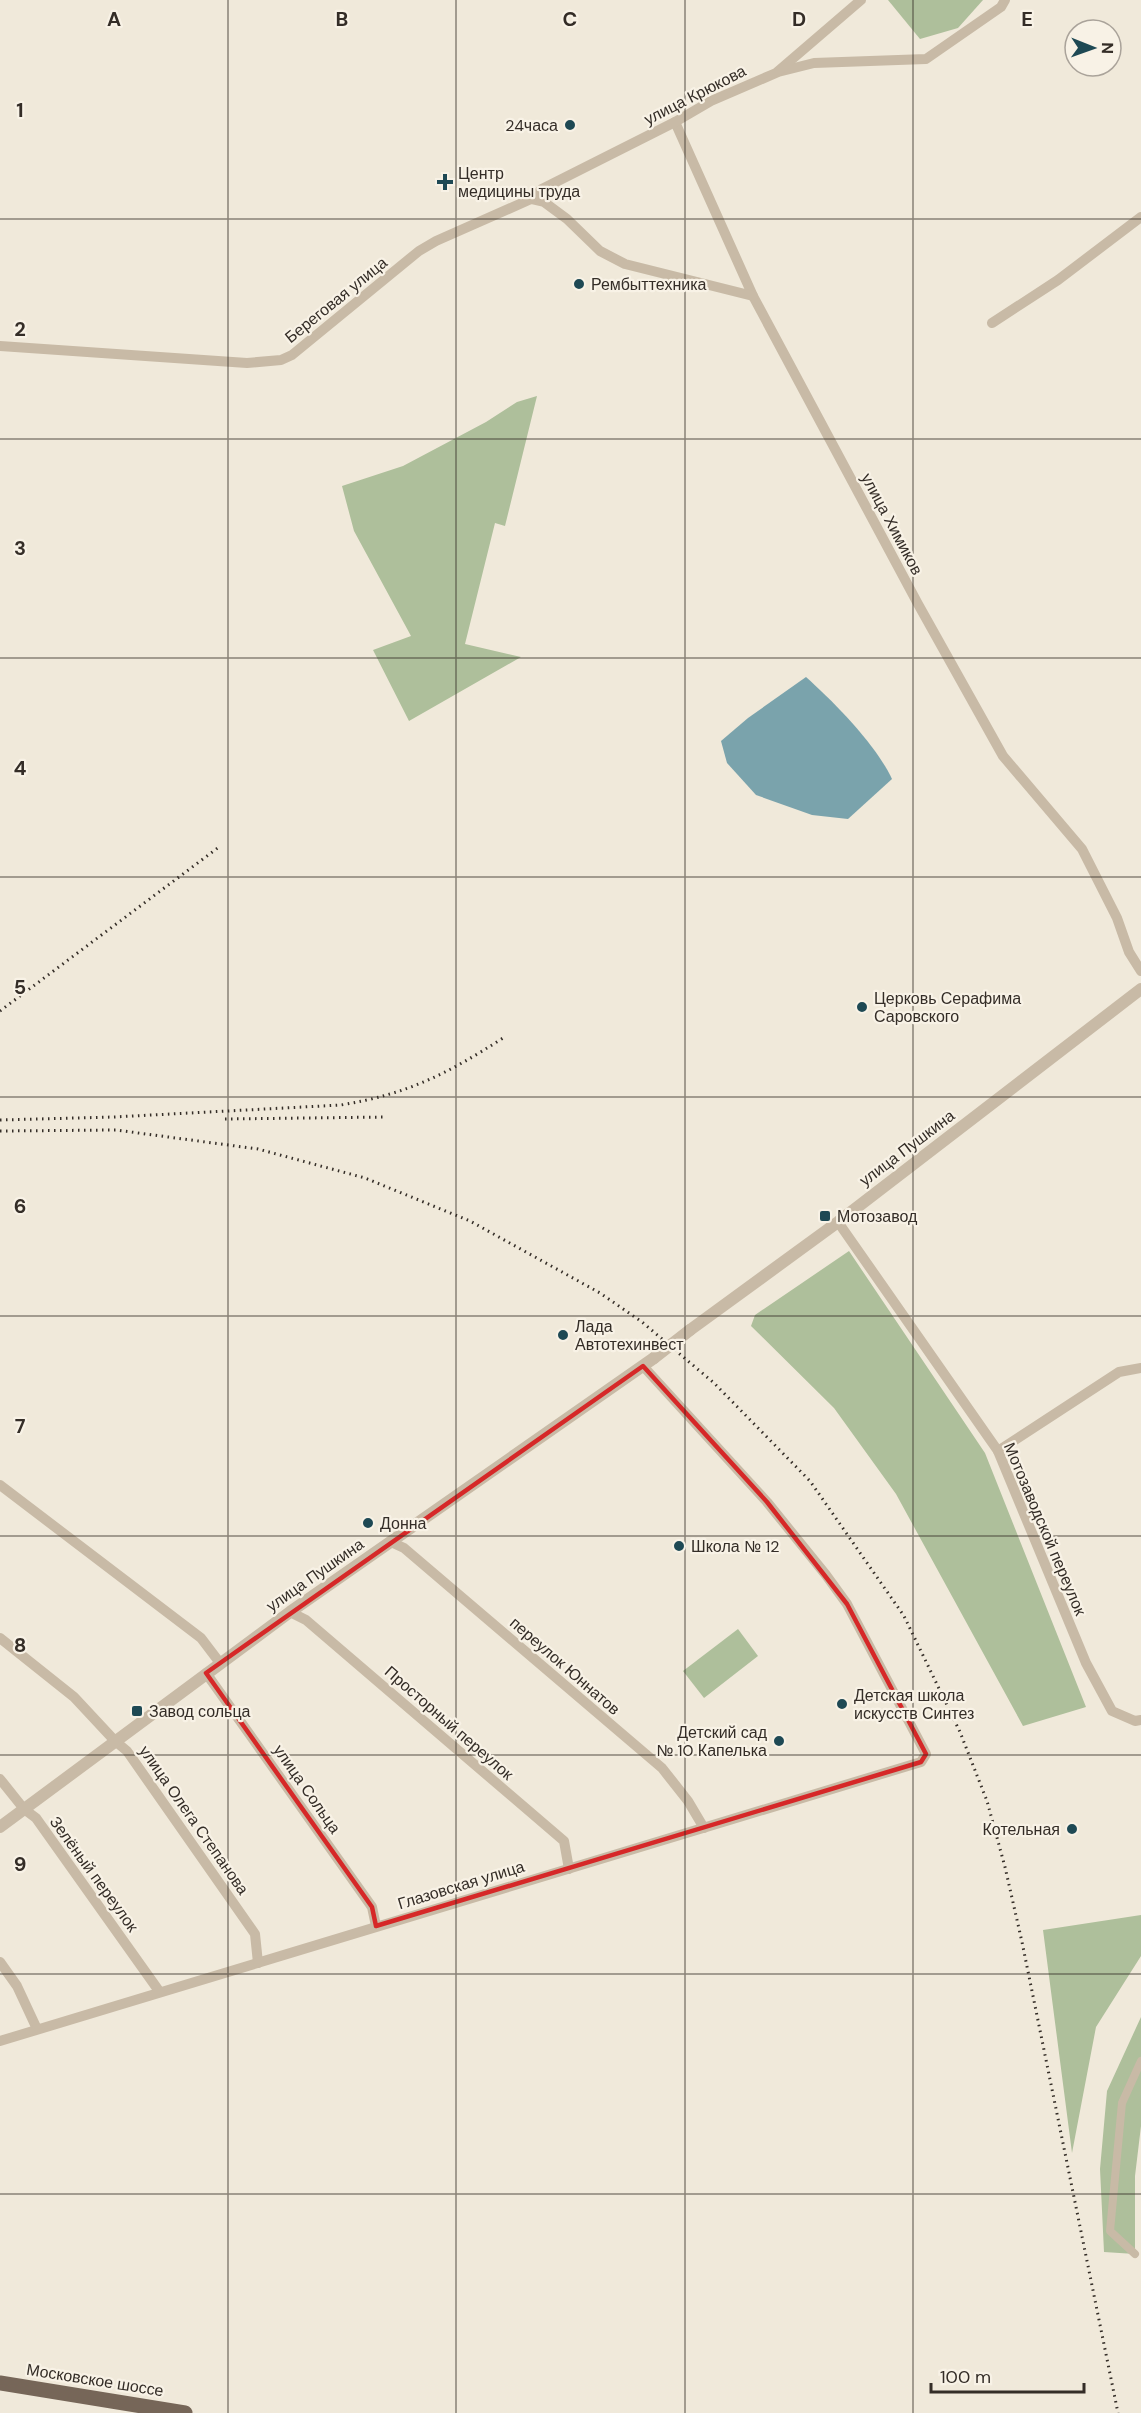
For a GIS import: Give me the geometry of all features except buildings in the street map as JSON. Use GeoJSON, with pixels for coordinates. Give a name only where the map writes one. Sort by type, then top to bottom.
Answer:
{"type":"FeatureCollection","features":[{"type":"Feature","properties":{"kind":"main road","name":"Московское шоссе"},"geometry":{"type":"LineString","coordinates":[[0,2383],[185,2413]]}},
{"type":"Feature","properties":{"kind":"street","name":"улица Крюкова"},"geometry":{"type":"LineString","coordinates":[[531,200],[542,189],[675,122],[711,101],[776,73],[861,0]]}},
{"type":"Feature","properties":{"kind":"street"},"geometry":{"type":"LineString","coordinates":[[776,73],[814,63],[926,59],[1001,7],[1005,0]]}},
{"type":"Feature","properties":{"kind":"street","name":"улица Химиков"},"geometry":{"type":"LineString","coordinates":[[675,122],[753,296],[918,603],[1003,756],[1082,849],[1117,918],[1129,952],[1141,971]]}},
{"type":"Feature","properties":{"kind":"street"},"geometry":{"type":"LineString","coordinates":[[531,200],[544,202],[567,219],[600,251],[625,264],[753,296]]}},
{"type":"Feature","properties":{"kind":"street","name":"Береговая улица"},"geometry":{"type":"LineString","coordinates":[[0,346],[247,363],[281,360],[304,347],[419,251],[436,241],[531,200]]}},
{"type":"Feature","properties":{"kind":"street"},"geometry":{"type":"LineString","coordinates":[[992,323],[1058,280],[1141,217]]}},
{"type":"Feature","properties":{"kind":"street","name":"улица Пушкина"},"geometry":{"type":"LineString","coordinates":[[0,1827],[290,1612],[654,1358],[838,1222],[1141,988]]}},
{"type":"Feature","properties":{"kind":"street","name":"Мотозаводской переулок"},"geometry":{"type":"LineString","coordinates":[[838,1222],[998,1451],[1086,1663],[1112,1711],[1135,1721],[1141,1720]]}},
{"type":"Feature","properties":{"kind":"street","name":"Глазовская улица"},"geometry":{"type":"LineString","coordinates":[[0,2041],[921,1762],[926,1754],[847,1604],[767,1502],[643,1366]]}},
{"type":"Feature","properties":{"kind":"street"},"geometry":{"type":"LineString","coordinates":[[998,1451],[1119,1372],[1141,1368]]}},
{"type":"Feature","properties":{"kind":"street"},"geometry":{"type":"LineString","coordinates":[[0,1485],[201,1638],[220,1663]]}},
{"type":"Feature","properties":{"kind":"street","name":"переулок Юннатов"},"geometry":{"type":"LineString","coordinates":[[391,1542],[404,1548],[662,1768],[688,1802],[704,1828]]}},
{"type":"Feature","properties":{"kind":"street","name":"Просторный переулок"},"geometry":{"type":"LineString","coordinates":[[290,1612],[306,1620],[564,1841],[569,1869]]}},
{"type":"Feature","properties":{"kind":"street","name":"улица Олега Степанова"},"geometry":{"type":"LineString","coordinates":[[0,1638],[74,1697],[127,1751],[255,1934],[258,1963]]}},
{"type":"Feature","properties":{"kind":"street","name":"улица Сольца"},"geometry":{"type":"LineString","coordinates":[[206,1673],[372,1907],[376,1926]]}},
{"type":"Feature","properties":{"kind":"street","name":"Зелёный переулок"},"geometry":{"type":"LineString","coordinates":[[0,1779],[24,1809],[36,1818],[159,1991]]}},
{"type":"Feature","properties":{"kind":"street"},"geometry":{"type":"LineString","coordinates":[[0,1962],[17,1986],[37,2028]]}},
{"type":"Feature","properties":{"kind":"street"},"geometry":{"type":"LineString","coordinates":[[1135,2254],[1110,2231],[1122,2103],[1141,2061]]}},
{"type":"Feature","properties":{"kind":"highlighted area"},"geometry":{"type":"Polygon","coordinates":[[[643,1366],[767,1502],[847,1604],[926,1754],[921,1762],[376,1926],[372,1907],[206,1673],[643,1366]]]}},
{"type":"Feature","properties":{"kind":"green space"},"geometry":{"type":"Polygon","coordinates":[[[888,0],[983,0],[958,28],[920,39],[888,0]]]}},
{"type":"Feature","properties":{"kind":"green space"},"geometry":{"type":"Polygon","coordinates":[[[537,396],[505,526],[495,523],[465,644],[521,657],[409,721],[373,650],[411,636],[354,531],[342,486],[403,466],[486,422],[517,402],[537,396]]]}},
{"type":"Feature","properties":{"kind":"green space"},"geometry":{"type":"Polygon","coordinates":[[[849,1251],[985,1453],[1086,1707],[1023,1726],[896,1494],[834,1408],[751,1326],[755,1315],[849,1251]]]}},
{"type":"Feature","properties":{"kind":"green space"},"geometry":{"type":"Polygon","coordinates":[[[738,1629],[758,1656],[704,1698],[683,1671],[738,1629]]]}},
{"type":"Feature","properties":{"kind":"green space"},"geometry":{"type":"Polygon","coordinates":[[[1141,1915],[1141,1956],[1096,2027],[1072,2153],[1043,1930],[1141,1915]]]}},
{"type":"Feature","properties":{"kind":"green space"},"geometry":{"type":"Polygon","coordinates":[[[1141,2017],[1141,2126],[1135,2176],[1135,2254],[1104,2252],[1100,2169],[1107,2091],[1141,2017]]]}},
{"type":"Feature","properties":{"kind":"water"},"geometry":{"type":"Polygon","coordinates":[[[806,677],[842,712],[876,752],[892,779],[848,819],[812,815],[756,795],[727,763],[721,741],[748,718],[806,677]]]}},
{"type":"Feature","properties":{"kind":"railway"},"geometry":{"type":"LineString","coordinates":[[0,1011],[219,847]]}},
{"type":"Feature","properties":{"kind":"railway"},"geometry":{"type":"LineString","coordinates":[[0,1120],[114,1117],[341,1105],[387,1095],[426,1081],[503,1038]]}},
{"type":"Feature","properties":{"kind":"railway"},"geometry":{"type":"LineString","coordinates":[[225,1119],[387,1117]]}},
{"type":"Feature","properties":{"kind":"railway"},"geometry":{"type":"LineString","coordinates":[[0,1131],[116,1130],[258,1149],[365,1178],[470,1221],[600,1293],[642,1322],[714,1383],[810,1481],[904,1616],[960,1732],[987,1801],[1022,1942],[1118,2413]]}},
{"type":"Feature","properties":{"kind":"place","name":"24часа"},"geometry":{"type":"Point","coordinates":[570,125]}},
{"type":"Feature","properties":{"kind":"place","name":"Центр медицины труда"},"geometry":{"type":"Point","coordinates":[445,182]}},
{"type":"Feature","properties":{"kind":"place","name":"Рембыттехника"},"geometry":{"type":"Point","coordinates":[579,284]}},
{"type":"Feature","properties":{"kind":"place","name":"Церковь Серафима Саровского"},"geometry":{"type":"Point","coordinates":[862,1007]}},
{"type":"Feature","properties":{"kind":"place","name":"Мотозавод"},"geometry":{"type":"Point","coordinates":[825,1216]}},
{"type":"Feature","properties":{"kind":"place","name":"Лада Автотехинвест"},"geometry":{"type":"Point","coordinates":[563,1335]}},
{"type":"Feature","properties":{"kind":"place","name":"Донна"},"geometry":{"type":"Point","coordinates":[368,1523]}},
{"type":"Feature","properties":{"kind":"place","name":"Школа № 12"},"geometry":{"type":"Point","coordinates":[679,1546]}},
{"type":"Feature","properties":{"kind":"place","name":"Детская школа искусств Синтез"},"geometry":{"type":"Point","coordinates":[842,1704]}},
{"type":"Feature","properties":{"kind":"place","name":"Завод сольца"},"geometry":{"type":"Point","coordinates":[137,1711]}},
{"type":"Feature","properties":{"kind":"place","name":"Детский сад № 10 Капелька"},"geometry":{"type":"Point","coordinates":[779,1741]}},
{"type":"Feature","properties":{"kind":"place","name":"Котельная"},"geometry":{"type":"Point","coordinates":[1072,1829]}}]}
